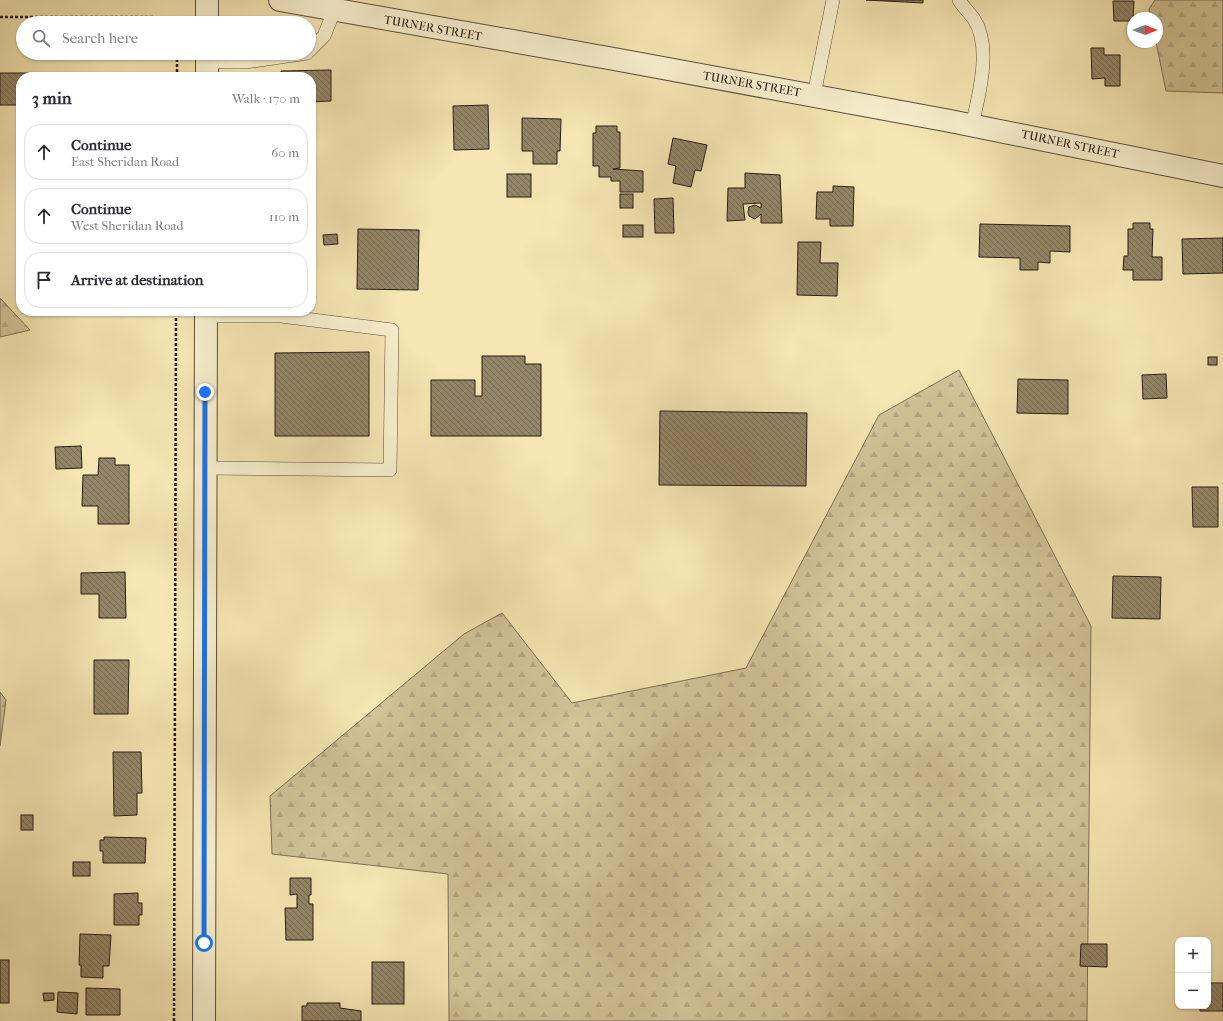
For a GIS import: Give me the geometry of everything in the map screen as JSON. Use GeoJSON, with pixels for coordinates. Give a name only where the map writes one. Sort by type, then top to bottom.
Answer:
{"type":"FeatureCollection","features":[{"type":"Feature","properties":{"kind":"street"},"geometry":{"type":"LineString","coordinates":[[207,0],[207,16]]}},
{"type":"Feature","properties":{"kind":"street","name":"TURNER STREET"},"geometry":{"type":"LineString","coordinates":[[280,0],[334,11],[972,125],[1223,176]]}},
{"type":"Feature","properties":{"kind":"street"},"geometry":{"type":"LineString","coordinates":[[204,1021],[206,316]]}},
{"type":"Feature","properties":{"kind":"lane"},"geometry":{"type":"LineString","coordinates":[[814,96],[833,0]]}},
{"type":"Feature","properties":{"kind":"lane"},"geometry":{"type":"LineString","coordinates":[[959,0],[964,9],[974,19],[983,45],[982,80],[972,125]]}},
{"type":"Feature","properties":{"kind":"lane"},"geometry":{"type":"LineString","coordinates":[[316,44],[324,36],[334,11]]}},
{"type":"Feature","properties":{"kind":"lane"},"geometry":{"type":"LineString","coordinates":[[207,64],[258,60]]}},
{"type":"Feature","properties":{"kind":"lane"},"geometry":{"type":"LineString","coordinates":[[205,468],[390,470],[392,330],[281,316]]}},
{"type":"Feature","properties":{"kind":"path"},"geometry":{"type":"LineString","coordinates":[[0,18],[16,18]]}},
{"type":"Feature","properties":{"kind":"path"},"geometry":{"type":"LineString","coordinates":[[177,60],[177,72]]}},
{"type":"Feature","properties":{"kind":"path"},"geometry":{"type":"LineString","coordinates":[[174,1021],[176,316]]}},
{"type":"Feature","properties":{"kind":"green space"},"geometry":{"type":"Polygon","coordinates":[[[1155,0],[1223,0],[1223,93],[1166,91],[1157,48],[1163,48],[1163,12],[1150,12],[1149,9],[1155,0]]]}},
{"type":"Feature","properties":{"kind":"green space"},"geometry":{"type":"Polygon","coordinates":[[[0,298],[30,330],[0,337],[0,298]]]}},
{"type":"Feature","properties":{"kind":"green space"},"geometry":{"type":"Polygon","coordinates":[[[959,370],[1091,626],[1087,1021],[449,1021],[448,874],[272,854],[270,796],[464,634],[502,613],[572,703],[746,668],[879,415],[959,370]]]}},
{"type":"Feature","properties":{"kind":"green space"},"geometry":{"type":"Polygon","coordinates":[[[0,692],[6,700],[0,746],[0,692]]]}},
{"type":"Feature","properties":{"kind":"building"},"geometry":{"type":"Polygon","coordinates":[[[866,0],[923,0],[923,3],[866,0]]]}},
{"type":"Feature","properties":{"kind":"building"},"geometry":{"type":"Polygon","coordinates":[[[1113,1],[1134,1],[1133,12],[1127,12],[1127,21],[1114,21],[1113,1]]]}},
{"type":"Feature","properties":{"kind":"building"},"geometry":{"type":"Polygon","coordinates":[[[1091,48],[1104,48],[1104,55],[1120,55],[1120,86],[1105,86],[1105,78],[1092,79],[1091,48]]]}},
{"type":"Feature","properties":{"kind":"building"},"geometry":{"type":"Polygon","coordinates":[[[331,70],[331,101],[316,102],[316,72],[281,71],[331,70]]]}},
{"type":"Feature","properties":{"kind":"building"},"geometry":{"type":"Polygon","coordinates":[[[0,73],[16,73],[16,105],[0,105],[0,73]]]}},
{"type":"Feature","properties":{"kind":"building"},"geometry":{"type":"Polygon","coordinates":[[[488,105],[489,149],[454,150],[453,106],[488,105]]]}},
{"type":"Feature","properties":{"kind":"building"},"geometry":{"type":"Polygon","coordinates":[[[522,118],[561,119],[560,151],[557,151],[557,164],[533,164],[533,151],[522,151],[522,118]]]}},
{"type":"Feature","properties":{"kind":"building"},"geometry":{"type":"Polygon","coordinates":[[[596,126],[617,126],[617,132],[620,132],[620,168],[613,169],[643,171],[643,192],[620,192],[620,181],[611,181],[611,177],[599,177],[599,166],[593,166],[593,133],[596,133],[596,126]]]}},
{"type":"Feature","properties":{"kind":"building"},"geometry":{"type":"Polygon","coordinates":[[[673,138],[707,145],[701,171],[695,170],[691,187],[673,183],[676,166],[668,164],[673,138]]]}},
{"type":"Feature","properties":{"kind":"building"},"geometry":{"type":"Polygon","coordinates":[[[745,173],[780,175],[782,223],[761,223],[761,214],[755,219],[749,216],[749,207],[755,205],[761,208],[761,203],[743,204],[745,220],[727,221],[728,188],[745,188],[745,173]]]}},
{"type":"Feature","properties":{"kind":"building"},"geometry":{"type":"Polygon","coordinates":[[[507,174],[531,174],[531,197],[507,197],[507,174]]]}},
{"type":"Feature","properties":{"kind":"building"},"geometry":{"type":"Polygon","coordinates":[[[833,186],[854,187],[853,226],[830,226],[830,219],[816,219],[817,192],[833,192],[833,186]]]}},
{"type":"Feature","properties":{"kind":"building"},"geometry":{"type":"Polygon","coordinates":[[[620,194],[633,194],[633,208],[620,208],[620,194]]]}},
{"type":"Feature","properties":{"kind":"building"},"geometry":{"type":"Polygon","coordinates":[[[673,198],[674,233],[655,233],[654,199],[673,198]]]}},
{"type":"Feature","properties":{"kind":"building"},"geometry":{"type":"Polygon","coordinates":[[[1133,223],[1150,223],[1150,229],[1153,229],[1152,257],[1162,257],[1162,280],[1133,280],[1133,270],[1123,270],[1124,256],[1128,256],[1128,229],[1133,229],[1133,223]]]}},
{"type":"Feature","properties":{"kind":"building"},"geometry":{"type":"Polygon","coordinates":[[[980,224],[1070,226],[1070,252],[1050,251],[1050,263],[1038,262],[1038,270],[1020,270],[1020,258],[979,257],[980,224]]]}},
{"type":"Feature","properties":{"kind":"building"},"geometry":{"type":"Polygon","coordinates":[[[623,225],[643,225],[643,237],[623,237],[623,225]]]}},
{"type":"Feature","properties":{"kind":"building"},"geometry":{"type":"Polygon","coordinates":[[[358,229],[419,230],[418,290],[357,289],[358,229]]]}},
{"type":"Feature","properties":{"kind":"building"},"geometry":{"type":"Polygon","coordinates":[[[337,234],[338,244],[324,245],[323,235],[337,234]]]}},
{"type":"Feature","properties":{"kind":"building"},"geometry":{"type":"Polygon","coordinates":[[[1223,238],[1223,273],[1183,274],[1182,239],[1223,238]]]}},
{"type":"Feature","properties":{"kind":"building"},"geometry":{"type":"Polygon","coordinates":[[[798,242],[821,242],[820,263],[838,263],[837,296],[797,295],[798,242]]]}},
{"type":"Feature","properties":{"kind":"building"},"geometry":{"type":"Polygon","coordinates":[[[369,352],[369,436],[275,436],[275,353],[369,352]]]}},
{"type":"Feature","properties":{"kind":"building"},"geometry":{"type":"Polygon","coordinates":[[[482,356],[525,356],[525,364],[541,364],[541,436],[431,436],[431,380],[475,380],[475,396],[482,396],[482,356]]]}},
{"type":"Feature","properties":{"kind":"building"},"geometry":{"type":"Polygon","coordinates":[[[1208,357],[1217,357],[1217,365],[1208,365],[1208,357]]]}},
{"type":"Feature","properties":{"kind":"building"},"geometry":{"type":"Polygon","coordinates":[[[1166,374],[1167,398],[1143,399],[1142,375],[1166,374]]]}},
{"type":"Feature","properties":{"kind":"building"},"geometry":{"type":"Polygon","coordinates":[[[1018,379],[1068,380],[1068,414],[1017,413],[1018,379]]]}},
{"type":"Feature","properties":{"kind":"building"},"geometry":{"type":"Polygon","coordinates":[[[660,411],[807,413],[806,486],[659,485],[660,411]]]}},
{"type":"Feature","properties":{"kind":"building"},"geometry":{"type":"Polygon","coordinates":[[[81,446],[82,468],[56,469],[55,447],[81,446]]]}},
{"type":"Feature","properties":{"kind":"building"},"geometry":{"type":"Polygon","coordinates":[[[99,458],[115,458],[115,465],[129,465],[129,524],[98,524],[98,506],[82,506],[83,475],[98,475],[99,458]]]}},
{"type":"Feature","properties":{"kind":"building"},"geometry":{"type":"Polygon","coordinates":[[[1192,487],[1218,487],[1218,527],[1193,527],[1192,487]]]}},
{"type":"Feature","properties":{"kind":"building"},"geometry":{"type":"Polygon","coordinates":[[[125,572],[126,618],[99,618],[99,594],[81,594],[81,573],[125,572]]]}},
{"type":"Feature","properties":{"kind":"building"},"geometry":{"type":"Polygon","coordinates":[[[1113,576],[1161,577],[1160,619],[1112,618],[1113,576]]]}},
{"type":"Feature","properties":{"kind":"building"},"geometry":{"type":"Polygon","coordinates":[[[94,660],[129,660],[128,714],[94,714],[94,660]]]}},
{"type":"Feature","properties":{"kind":"building"},"geometry":{"type":"Polygon","coordinates":[[[113,752],[141,752],[142,793],[137,793],[137,815],[114,816],[113,752]]]}},
{"type":"Feature","properties":{"kind":"building"},"geometry":{"type":"Polygon","coordinates":[[[21,815],[33,815],[33,830],[21,830],[21,815]]]}},
{"type":"Feature","properties":{"kind":"building"},"geometry":{"type":"Polygon","coordinates":[[[104,837],[146,838],[145,863],[103,863],[103,851],[100,851],[100,840],[104,840],[104,837]]]}},
{"type":"Feature","properties":{"kind":"building"},"geometry":{"type":"Polygon","coordinates":[[[73,862],[90,862],[90,876],[73,876],[73,862]]]}},
{"type":"Feature","properties":{"kind":"building"},"geometry":{"type":"Polygon","coordinates":[[[290,878],[311,878],[311,895],[309,895],[309,904],[313,904],[313,940],[286,940],[285,908],[297,908],[297,894],[290,895],[290,878]]]}},
{"type":"Feature","properties":{"kind":"building"},"geometry":{"type":"Polygon","coordinates":[[[138,893],[138,903],[142,903],[142,915],[139,915],[139,925],[114,925],[114,894],[138,893]]]}},
{"type":"Feature","properties":{"kind":"building"},"geometry":{"type":"Polygon","coordinates":[[[80,934],[111,935],[109,966],[103,966],[103,978],[81,977],[81,965],[79,965],[80,934]]]}},
{"type":"Feature","properties":{"kind":"building"},"geometry":{"type":"Polygon","coordinates":[[[1081,944],[1107,944],[1107,967],[1080,966],[1081,944]]]}},
{"type":"Feature","properties":{"kind":"building"},"geometry":{"type":"Polygon","coordinates":[[[0,960],[9,960],[9,1003],[0,1003],[0,960]]]}},
{"type":"Feature","properties":{"kind":"building"},"geometry":{"type":"Polygon","coordinates":[[[372,962],[404,962],[404,1004],[372,1004],[372,962]]]}},
{"type":"Feature","properties":{"kind":"building"},"geometry":{"type":"Polygon","coordinates":[[[1211,983],[1223,983],[1223,1011],[1200,1011],[1200,1009],[1211,1009],[1211,983]]]}},
{"type":"Feature","properties":{"kind":"building"},"geometry":{"type":"Polygon","coordinates":[[[86,988],[120,989],[120,1015],[86,1015],[86,988]]]}},
{"type":"Feature","properties":{"kind":"building"},"geometry":{"type":"Polygon","coordinates":[[[58,992],[78,993],[77,1014],[57,1012],[58,992]]]}},
{"type":"Feature","properties":{"kind":"building"},"geometry":{"type":"Polygon","coordinates":[[[43,993],[54,993],[54,1000],[44,1001],[43,993]]]}},
{"type":"Feature","properties":{"kind":"building"},"geometry":{"type":"Polygon","coordinates":[[[307,1003],[340,1003],[340,1008],[361,1011],[361,1021],[302,1021],[302,1006],[307,1006],[307,1003]]]}},
{"type":"Feature","properties":{"kind":"route"},"geometry":{"type":"LineString","coordinates":[[204,943],[205,392]]}}]}
